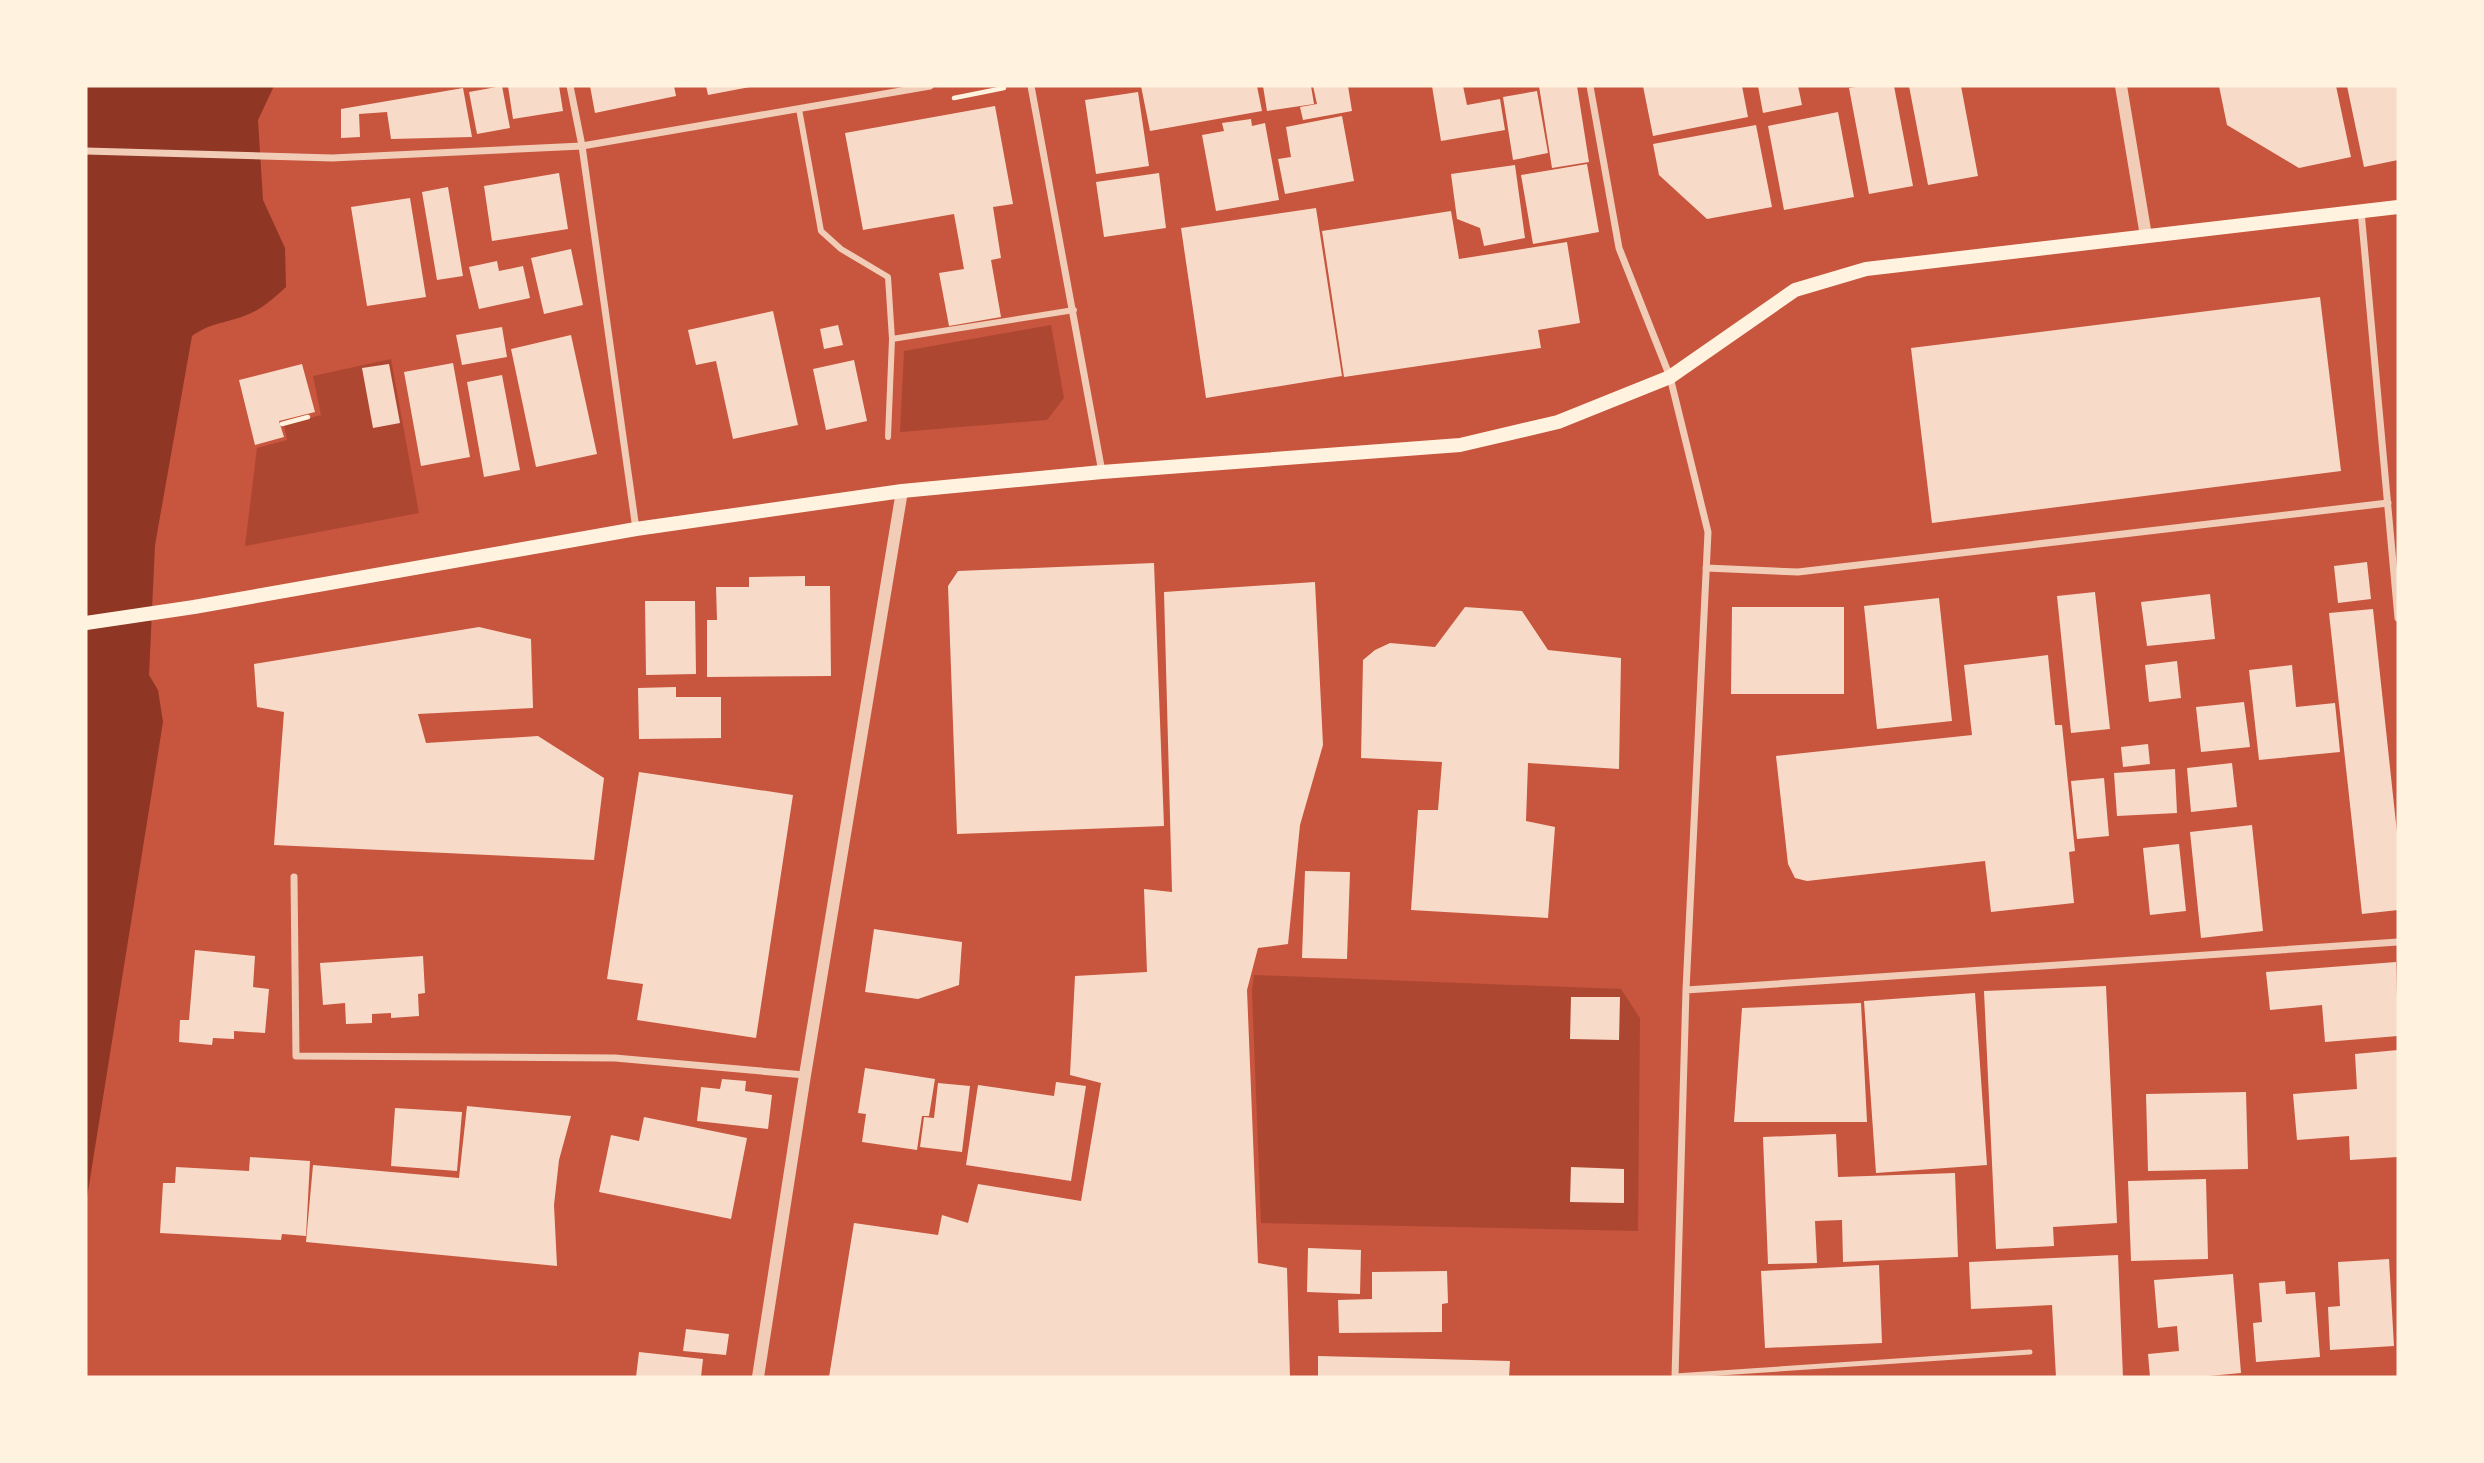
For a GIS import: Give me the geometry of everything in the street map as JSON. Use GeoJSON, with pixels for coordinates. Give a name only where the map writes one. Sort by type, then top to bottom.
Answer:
{"type":"FeatureCollection","features":[{"type":"Feature","properties":{"kind":"main road"},"geometry":{"type":"LineString","coordinates":[[86,623],[194,607],[636,529],[902,491],[1102,472],[1460,445],[1558,422],[1670,377],[1796,290],[1866,269],[2398,207]]}},
{"type":"Feature","properties":{"kind":"street"},"geometry":{"type":"LineString","coordinates":[[570,86],[582,146],[636,529]]}},
{"type":"Feature","properties":{"kind":"street"},"geometry":{"type":"LineString","coordinates":[[86,151],[332,158],[582,146],[930,86]]}},
{"type":"Feature","properties":{"kind":"street"},"geometry":{"type":"LineString","coordinates":[[1031,86],[1102,472]]}},
{"type":"Feature","properties":{"kind":"street"},"geometry":{"type":"LineString","coordinates":[[1590,86],[1619,248],[1670,377],[1709,532],[1686,990],[1675,1377]]}},
{"type":"Feature","properties":{"kind":"street"},"geometry":{"type":"LineString","coordinates":[[2121,86],[2146,236]]}},
{"type":"Feature","properties":{"kind":"street"},"geometry":{"type":"LineString","coordinates":[[799,108],[821,231],[841,249],[888,277],[892,339],[888,437]]}},
{"type":"Feature","properties":{"kind":"street"},"geometry":{"type":"LineString","coordinates":[[2361,211],[2398,618]]}},
{"type":"Feature","properties":{"kind":"street"},"geometry":{"type":"LineString","coordinates":[[892,339],[1073,310]]}},
{"type":"Feature","properties":{"kind":"street"},"geometry":{"type":"LineString","coordinates":[[758,1377],[902,491]]}},
{"type":"Feature","properties":{"kind":"street"},"geometry":{"type":"LineString","coordinates":[[1706,568],[1798,572],[2388,503]]}},
{"type":"Feature","properties":{"kind":"street"},"geometry":{"type":"LineString","coordinates":[[294,877],[296,1056],[615,1058],[805,1075]]}},
{"type":"Feature","properties":{"kind":"street"},"geometry":{"type":"LineString","coordinates":[[1686,990],[2398,942]]}},
{"type":"Feature","properties":{"kind":"lane"},"geometry":{"type":"LineString","coordinates":[[1675,1377],[2029,1352]]}},
{"type":"Feature","properties":{"kind":"path"},"geometry":{"type":"LineString","coordinates":[[950,98],[1004,88],[1010,95]]}},
{"type":"Feature","properties":{"kind":"path"},"geometry":{"type":"LineString","coordinates":[[282,424],[308,417]]}},
{"type":"Feature","properties":{"kind":"shaded area"},"geometry":{"type":"Polygon","coordinates":[[[86,86],[274,86],[258,120],[263,200],[285,248],[286,287],[256,311],[199,331],[192,336],[155,545],[149,675],[158,690],[163,722],[86,1204],[86,86]]]}},
{"type":"Feature","properties":{"kind":"shaded area"},"geometry":{"type":"Polygon","coordinates":[[[1051,325],[1064,398],[1047,420],[900,432],[904,351],[1051,325]]]}},
{"type":"Feature","properties":{"kind":"shaded area"},"geometry":{"type":"Polygon","coordinates":[[[391,359],[419,513],[245,546],[257,448],[287,440],[284,425],[321,415],[313,376],[391,359]]]}},
{"type":"Feature","properties":{"kind":"shaded area"},"geometry":{"type":"Polygon","coordinates":[[[1254,975],[1621,989],[1640,1018],[1638,1231],[1261,1223],[1252,991],[1254,975]]]}},
{"type":"Feature","properties":{"kind":"building"},"geometry":{"type":"Polygon","coordinates":[[[502,86],[510,128],[477,134],[469,92],[502,86]]]}},
{"type":"Feature","properties":{"kind":"building"},"geometry":{"type":"Polygon","coordinates":[[[508,86],[559,86],[563,111],[513,119],[508,86]]]}},
{"type":"Feature","properties":{"kind":"building"},"geometry":{"type":"Polygon","coordinates":[[[590,86],[674,86],[676,96],[595,113],[590,86]]]}},
{"type":"Feature","properties":{"kind":"building"},"geometry":{"type":"Polygon","coordinates":[[[706,86],[750,86],[750,87],[708,95],[706,86]]]}},
{"type":"Feature","properties":{"kind":"building"},"geometry":{"type":"Polygon","coordinates":[[[1141,86],[1257,86],[1262,111],[1150,131],[1141,86]]]}},
{"type":"Feature","properties":{"kind":"building"},"geometry":{"type":"Polygon","coordinates":[[[1263,86],[1311,86],[1314,104],[1267,111],[1263,86]]]}},
{"type":"Feature","properties":{"kind":"building"},"geometry":{"type":"Polygon","coordinates":[[[1313,86],[1348,86],[1352,111],[1303,120],[1300,107],[1317,104],[1313,86]]]}},
{"type":"Feature","properties":{"kind":"building"},"geometry":{"type":"Polygon","coordinates":[[[1432,86],[1463,86],[1467,105],[1500,99],[1505,130],[1441,141],[1432,86]]]}},
{"type":"Feature","properties":{"kind":"building"},"geometry":{"type":"Polygon","coordinates":[[[1539,86],[1577,86],[1589,162],[1552,168],[1539,86]]]}},
{"type":"Feature","properties":{"kind":"building"},"geometry":{"type":"Polygon","coordinates":[[[1643,86],[1742,86],[1748,117],[1653,136],[1643,86]]]}},
{"type":"Feature","properties":{"kind":"building"},"geometry":{"type":"Polygon","coordinates":[[[1758,86],[1798,86],[1802,105],[1763,113],[1758,86]]]}},
{"type":"Feature","properties":{"kind":"building"},"geometry":{"type":"Polygon","coordinates":[[[1894,86],[1913,186],[1869,194],[1849,88],[1894,86]]]}},
{"type":"Feature","properties":{"kind":"building"},"geometry":{"type":"Polygon","coordinates":[[[1909,86],[1961,86],[1978,176],[1928,185],[1909,86]]]}},
{"type":"Feature","properties":{"kind":"building"},"geometry":{"type":"Polygon","coordinates":[[[2219,86],[2336,86],[2351,157],[2299,168],[2227,125],[2219,86]]]}},
{"type":"Feature","properties":{"kind":"building"},"geometry":{"type":"Polygon","coordinates":[[[2347,86],[2398,86],[2398,160],[2364,167],[2347,86]]]}},
{"type":"Feature","properties":{"kind":"building"},"geometry":{"type":"Polygon","coordinates":[[[463,88],[472,137],[391,139],[387,112],[359,114],[360,137],[341,138],[341,109],[463,88]]]}},
{"type":"Feature","properties":{"kind":"building"},"geometry":{"type":"Polygon","coordinates":[[[1537,91],[1548,153],[1513,160],[1503,97],[1537,91]]]}},
{"type":"Feature","properties":{"kind":"building"},"geometry":{"type":"Polygon","coordinates":[[[1138,92],[1149,166],[1096,174],[1085,100],[1138,92]]]}},
{"type":"Feature","properties":{"kind":"building"},"geometry":{"type":"Polygon","coordinates":[[[995,106],[1013,204],[993,207],[1001,258],[991,260],[1001,317],[949,326],[939,273],[964,269],[954,214],[863,230],[845,133],[995,106]]]}},
{"type":"Feature","properties":{"kind":"building"},"geometry":{"type":"Polygon","coordinates":[[[1838,112],[1854,197],[1784,210],[1768,126],[1838,112]]]}},
{"type":"Feature","properties":{"kind":"building"},"geometry":{"type":"Polygon","coordinates":[[[1342,116],[1354,181],[1285,194],[1278,159],[1291,157],[1286,127],[1342,116]]]}},
{"type":"Feature","properties":{"kind":"building"},"geometry":{"type":"Polygon","coordinates":[[[1251,119],[1252,126],[1265,123],[1279,200],[1216,211],[1202,135],[1224,131],[1222,123],[1251,119]]]}},
{"type":"Feature","properties":{"kind":"building"},"geometry":{"type":"Polygon","coordinates":[[[1756,125],[1772,207],[1707,219],[1659,175],[1653,144],[1756,125]]]}},
{"type":"Feature","properties":{"kind":"building"},"geometry":{"type":"Polygon","coordinates":[[[1587,164],[1599,232],[1533,244],[1521,175],[1587,164]]]}},
{"type":"Feature","properties":{"kind":"building"},"geometry":{"type":"Polygon","coordinates":[[[1515,165],[1525,238],[1484,246],[1480,228],[1457,219],[1451,174],[1515,165]]]}},
{"type":"Feature","properties":{"kind":"building"},"geometry":{"type":"Polygon","coordinates":[[[559,173],[568,229],[492,241],[484,186],[559,173]]]}},
{"type":"Feature","properties":{"kind":"building"},"geometry":{"type":"Polygon","coordinates":[[[1159,173],[1166,228],[1104,237],[1096,182],[1159,173]]]}},
{"type":"Feature","properties":{"kind":"building"},"geometry":{"type":"Polygon","coordinates":[[[448,187],[463,276],[437,280],[422,192],[448,187]]]}},
{"type":"Feature","properties":{"kind":"building"},"geometry":{"type":"Polygon","coordinates":[[[410,198],[426,297],[367,306],[351,207],[410,198]]]}},
{"type":"Feature","properties":{"kind":"building"},"geometry":{"type":"Polygon","coordinates":[[[1316,208],[1342,376],[1206,398],[1181,228],[1316,208]]]}},
{"type":"Feature","properties":{"kind":"building"},"geometry":{"type":"Polygon","coordinates":[[[1451,211],[1459,259],[1567,242],[1580,323],[1538,330],[1541,348],[1344,377],[1322,231],[1451,211]]]}},
{"type":"Feature","properties":{"kind":"building"},"geometry":{"type":"Polygon","coordinates":[[[571,249],[583,305],[544,314],[531,258],[571,249]]]}},
{"type":"Feature","properties":{"kind":"building"},"geometry":{"type":"Polygon","coordinates":[[[497,261],[499,271],[523,266],[530,298],[479,309],[469,267],[497,261]]]}},
{"type":"Feature","properties":{"kind":"building"},"geometry":{"type":"Polygon","coordinates":[[[2320,297],[2341,471],[1932,523],[1911,348],[2320,297]]]}},
{"type":"Feature","properties":{"kind":"building"},"geometry":{"type":"Polygon","coordinates":[[[773,311],[798,425],[733,439],[716,361],[696,365],[688,330],[773,311]]]}},
{"type":"Feature","properties":{"kind":"building"},"geometry":{"type":"Polygon","coordinates":[[[838,325],[843,345],[824,349],[820,329],[838,325]]]}},
{"type":"Feature","properties":{"kind":"building"},"geometry":{"type":"Polygon","coordinates":[[[502,327],[507,357],[462,365],[456,335],[502,327]]]}},
{"type":"Feature","properties":{"kind":"building"},"geometry":{"type":"Polygon","coordinates":[[[571,335],[597,454],[536,467],[511,349],[571,335]]]}},
{"type":"Feature","properties":{"kind":"building"},"geometry":{"type":"Polygon","coordinates":[[[854,360],[867,421],[826,430],[813,369],[854,360]]]}},
{"type":"Feature","properties":{"kind":"building"},"geometry":{"type":"Polygon","coordinates":[[[453,363],[470,457],[421,466],[404,372],[453,363]]]}},
{"type":"Feature","properties":{"kind":"building"},"geometry":{"type":"Polygon","coordinates":[[[302,364],[315,412],[279,421],[284,437],[255,445],[239,380],[302,364]]]}},
{"type":"Feature","properties":{"kind":"building"},"geometry":{"type":"Polygon","coordinates":[[[389,364],[400,423],[373,428],[362,368],[389,364]]]}},
{"type":"Feature","properties":{"kind":"building"},"geometry":{"type":"Polygon","coordinates":[[[502,375],[520,470],[484,477],[467,382],[502,375]]]}},
{"type":"Feature","properties":{"kind":"building"},"geometry":{"type":"Polygon","coordinates":[[[2367,562],[2371,599],[2338,603],[2334,566],[2367,562]]]}},
{"type":"Feature","properties":{"kind":"building"},"geometry":{"type":"Polygon","coordinates":[[[1154,563],[1164,826],[957,834],[948,586],[958,571],[1154,563]]]}},
{"type":"Feature","properties":{"kind":"building"},"geometry":{"type":"Polygon","coordinates":[[[805,576],[805,586],[830,586],[831,676],[707,677],[707,620],[717,620],[716,587],[749,587],[749,577],[805,576]]]}},
{"type":"Feature","properties":{"kind":"building"},"geometry":{"type":"Polygon","coordinates":[[[1315,582],[1323,745],[1300,825],[1288,944],[1258,948],[1247,990],[1258,1263],[1287,1268],[1290,1377],[829,1377],[854,1223],[938,1235],[942,1215],[968,1223],[978,1184],[1081,1201],[1101,1083],[1070,1075],[1075,976],[1147,972],[1144,889],[1172,892],[1164,592],[1315,582]]]}},
{"type":"Feature","properties":{"kind":"building"},"geometry":{"type":"Polygon","coordinates":[[[2095,592],[2110,729],[2071,733],[2057,596],[2095,592]]]}},
{"type":"Feature","properties":{"kind":"building"},"geometry":{"type":"Polygon","coordinates":[[[2210,594],[2215,639],[2147,646],[2141,602],[2210,594]]]}},
{"type":"Feature","properties":{"kind":"building"},"geometry":{"type":"Polygon","coordinates":[[[1939,598],[1952,721],[1877,729],[1864,606],[1939,598]]]}},
{"type":"Feature","properties":{"kind":"building"},"geometry":{"type":"Polygon","coordinates":[[[645,601],[695,601],[696,674],[646,675],[645,601]]]}},
{"type":"Feature","properties":{"kind":"building"},"geometry":{"type":"Polygon","coordinates":[[[1465,607],[1522,611],[1548,650],[1621,658],[1619,769],[1528,763],[1526,821],[1555,827],[1548,918],[1411,910],[1418,810],[1438,810],[1442,762],[1361,758],[1363,660],[1390,643],[1435,647],[1465,607]]]}},
{"type":"Feature","properties":{"kind":"building"},"geometry":{"type":"Polygon","coordinates":[[[1732,607],[1844,607],[1844,694],[1731,694],[1732,607]]]}},
{"type":"Feature","properties":{"kind":"building"},"geometry":{"type":"Polygon","coordinates":[[[2373,609],[2398,842],[2398,910],[2362,914],[2329,613],[2373,609]]]}},
{"type":"Feature","properties":{"kind":"building"},"geometry":{"type":"Polygon","coordinates":[[[479,627],[531,639],[533,708],[418,714],[426,743],[538,736],[604,778],[594,860],[274,845],[284,712],[257,707],[254,664],[479,627]]]}},
{"type":"Feature","properties":{"kind":"building"},"geometry":{"type":"Polygon","coordinates":[[[2048,655],[2055,725],[2062,725],[2075,851],[2069,852],[2074,903],[1991,912],[1985,861],[1807,881],[1795,878],[1788,864],[1776,756],[1972,735],[1964,665],[2048,655]]]}},
{"type":"Feature","properties":{"kind":"building"},"geometry":{"type":"Polygon","coordinates":[[[2177,661],[2181,698],[2149,702],[2145,665],[2177,661]]]}},
{"type":"Feature","properties":{"kind":"building"},"geometry":{"type":"Polygon","coordinates":[[[2292,665],[2296,707],[2335,703],[2340,752],[2259,760],[2249,670],[2292,665]]]}},
{"type":"Feature","properties":{"kind":"building"},"geometry":{"type":"Polygon","coordinates":[[[676,687],[676,697],[721,697],[721,738],[639,739],[638,688],[676,687]]]}},
{"type":"Feature","properties":{"kind":"building"},"geometry":{"type":"Polygon","coordinates":[[[2244,702],[2250,747],[2201,752],[2196,707],[2244,702]]]}},
{"type":"Feature","properties":{"kind":"building"},"geometry":{"type":"Polygon","coordinates":[[[2148,744],[2150,764],[2123,767],[2121,747],[2148,744]]]}},
{"type":"Feature","properties":{"kind":"building"},"geometry":{"type":"Polygon","coordinates":[[[2232,763],[2237,807],[2191,812],[2187,768],[2232,763]]]}},
{"type":"Feature","properties":{"kind":"building"},"geometry":{"type":"Polygon","coordinates":[[[2175,769],[2177,813],[2117,816],[2114,773],[2175,769]]]}},
{"type":"Feature","properties":{"kind":"building"},"geometry":{"type":"Polygon","coordinates":[[[639,772],[793,795],[756,1038],[637,1020],[643,984],[607,979],[639,772]]]}},
{"type":"Feature","properties":{"kind":"building"},"geometry":{"type":"Polygon","coordinates":[[[2104,778],[2109,836],[2077,839],[2071,781],[2104,778]]]}},
{"type":"Feature","properties":{"kind":"building"},"geometry":{"type":"Polygon","coordinates":[[[2252,825],[2263,931],[2201,938],[2190,832],[2252,825]]]}},
{"type":"Feature","properties":{"kind":"building"},"geometry":{"type":"Polygon","coordinates":[[[2179,844],[2186,911],[2150,915],[2143,848],[2179,844]]]}},
{"type":"Feature","properties":{"kind":"building"},"geometry":{"type":"Polygon","coordinates":[[[1305,871],[1350,872],[1347,959],[1302,958],[1305,871]]]}},
{"type":"Feature","properties":{"kind":"building"},"geometry":{"type":"Polygon","coordinates":[[[874,929],[962,942],[959,985],[918,999],[865,992],[874,929]]]}},
{"type":"Feature","properties":{"kind":"building"},"geometry":{"type":"Polygon","coordinates":[[[195,950],[255,956],[253,987],[269,989],[265,1033],[234,1031],[234,1039],[213,1038],[212,1045],[179,1042],[180,1020],[189,1020],[195,950]]]}},
{"type":"Feature","properties":{"kind":"building"},"geometry":{"type":"Polygon","coordinates":[[[423,956],[425,993],[418,994],[419,1016],[391,1018],[391,1013],[372,1014],[372,1023],[346,1024],[345,1003],[323,1005],[320,963],[423,956]]]}},
{"type":"Feature","properties":{"kind":"building"},"geometry":{"type":"Polygon","coordinates":[[[2396,962],[2398,1036],[2325,1042],[2322,1005],[2270,1010],[2266,972],[2396,962]]]}},
{"type":"Feature","properties":{"kind":"building"},"geometry":{"type":"Polygon","coordinates":[[[2106,986],[2117,1223],[2053,1227],[2054,1246],[1996,1249],[1984,991],[2106,986]]]}},
{"type":"Feature","properties":{"kind":"building"},"geometry":{"type":"Polygon","coordinates":[[[1975,993],[1987,1165],[1876,1173],[1864,1001],[1975,993]]]}},
{"type":"Feature","properties":{"kind":"building"},"geometry":{"type":"Polygon","coordinates":[[[1571,997],[1620,997],[1619,1040],[1570,1039],[1571,997]]]}},
{"type":"Feature","properties":{"kind":"building"},"geometry":{"type":"Polygon","coordinates":[[[1861,1003],[1867,1122],[1734,1122],[1742,1008],[1861,1003]]]}},
{"type":"Feature","properties":{"kind":"building"},"geometry":{"type":"Polygon","coordinates":[[[2398,1050],[2398,1157],[2350,1160],[2349,1136],[2297,1140],[2293,1094],[2357,1089],[2355,1054],[2398,1050]]]}},
{"type":"Feature","properties":{"kind":"building"},"geometry":{"type":"Polygon","coordinates":[[[865,1068],[935,1079],[929,1116],[922,1116],[917,1150],[862,1142],[866,1114],[858,1113],[865,1068]]]}},
{"type":"Feature","properties":{"kind":"building"},"geometry":{"type":"Polygon","coordinates":[[[722,1079],[746,1081],[745,1091],[772,1095],[768,1129],[697,1121],[701,1087],[720,1089],[722,1079]]]}},
{"type":"Feature","properties":{"kind":"building"},"geometry":{"type":"Polygon","coordinates":[[[1056,1082],[1086,1086],[1071,1181],[966,1165],[978,1085],[1054,1096],[1056,1082]]]}},
{"type":"Feature","properties":{"kind":"building"},"geometry":{"type":"Polygon","coordinates":[[[938,1083],[970,1086],[962,1152],[920,1147],[924,1117],[934,1118],[938,1083]]]}},
{"type":"Feature","properties":{"kind":"building"},"geometry":{"type":"Polygon","coordinates":[[[2246,1092],[2248,1169],[2148,1171],[2146,1094],[2246,1092]]]}},
{"type":"Feature","properties":{"kind":"building"},"geometry":{"type":"Polygon","coordinates":[[[467,1106],[571,1116],[559,1160],[554,1205],[557,1266],[306,1242],[313,1165],[459,1178],[467,1106]]]}},
{"type":"Feature","properties":{"kind":"building"},"geometry":{"type":"Polygon","coordinates":[[[395,1108],[462,1112],[457,1171],[391,1166],[395,1108]]]}},
{"type":"Feature","properties":{"kind":"building"},"geometry":{"type":"Polygon","coordinates":[[[644,1117],[747,1138],[731,1219],[599,1192],[611,1135],[639,1141],[644,1117]]]}},
{"type":"Feature","properties":{"kind":"building"},"geometry":{"type":"Polygon","coordinates":[[[1836,1134],[1838,1177],[1955,1173],[1958,1257],[1843,1262],[1842,1220],[1815,1221],[1817,1263],[1768,1264],[1763,1137],[1836,1134]]]}},
{"type":"Feature","properties":{"kind":"building"},"geometry":{"type":"Polygon","coordinates":[[[250,1157],[310,1161],[306,1236],[282,1234],[281,1240],[160,1233],[163,1183],[175,1183],[176,1167],[249,1171],[250,1157]]]}},
{"type":"Feature","properties":{"kind":"building"},"geometry":{"type":"Polygon","coordinates":[[[1571,1167],[1624,1169],[1624,1203],[1570,1202],[1571,1167]]]}},
{"type":"Feature","properties":{"kind":"building"},"geometry":{"type":"Polygon","coordinates":[[[2206,1179],[2208,1259],[2131,1261],[2128,1181],[2206,1179]]]}},
{"type":"Feature","properties":{"kind":"building"},"geometry":{"type":"Polygon","coordinates":[[[1308,1248],[1361,1250],[1360,1294],[1307,1292],[1308,1248]]]}},
{"type":"Feature","properties":{"kind":"building"},"geometry":{"type":"Polygon","coordinates":[[[2118,1255],[2123,1377],[2056,1377],[2052,1305],[1971,1309],[1969,1262],[2118,1255]]]}},
{"type":"Feature","properties":{"kind":"building"},"geometry":{"type":"Polygon","coordinates":[[[2389,1259],[2394,1346],[2330,1350],[2328,1307],[2340,1306],[2338,1262],[2389,1259]]]}},
{"type":"Feature","properties":{"kind":"building"},"geometry":{"type":"Polygon","coordinates":[[[1879,1265],[1882,1343],[1765,1348],[1761,1271],[1879,1265]]]}},
{"type":"Feature","properties":{"kind":"building"},"geometry":{"type":"Polygon","coordinates":[[[1447,1271],[1448,1303],[1442,1304],[1442,1332],[1339,1333],[1338,1300],[1372,1299],[1372,1272],[1447,1271]]]}},
{"type":"Feature","properties":{"kind":"building"},"geometry":{"type":"Polygon","coordinates":[[[2233,1274],[2241,1373],[2198,1377],[2150,1377],[2148,1354],[2179,1351],[2177,1326],[2158,1328],[2154,1280],[2233,1274]]]}},
{"type":"Feature","properties":{"kind":"building"},"geometry":{"type":"Polygon","coordinates":[[[2285,1281],[2286,1294],[2315,1292],[2320,1357],[2256,1362],[2253,1323],[2262,1322],[2259,1283],[2285,1281]]]}},
{"type":"Feature","properties":{"kind":"building"},"geometry":{"type":"Polygon","coordinates":[[[686,1329],[729,1334],[726,1355],[683,1351],[686,1329]]]}},
{"type":"Feature","properties":{"kind":"building"},"geometry":{"type":"Polygon","coordinates":[[[639,1352],[703,1359],[701,1377],[636,1377],[639,1352]]]}},
{"type":"Feature","properties":{"kind":"building"},"geometry":{"type":"Polygon","coordinates":[[[1318,1356],[1510,1361],[1509,1377],[1318,1377],[1318,1356]]]}}]}
